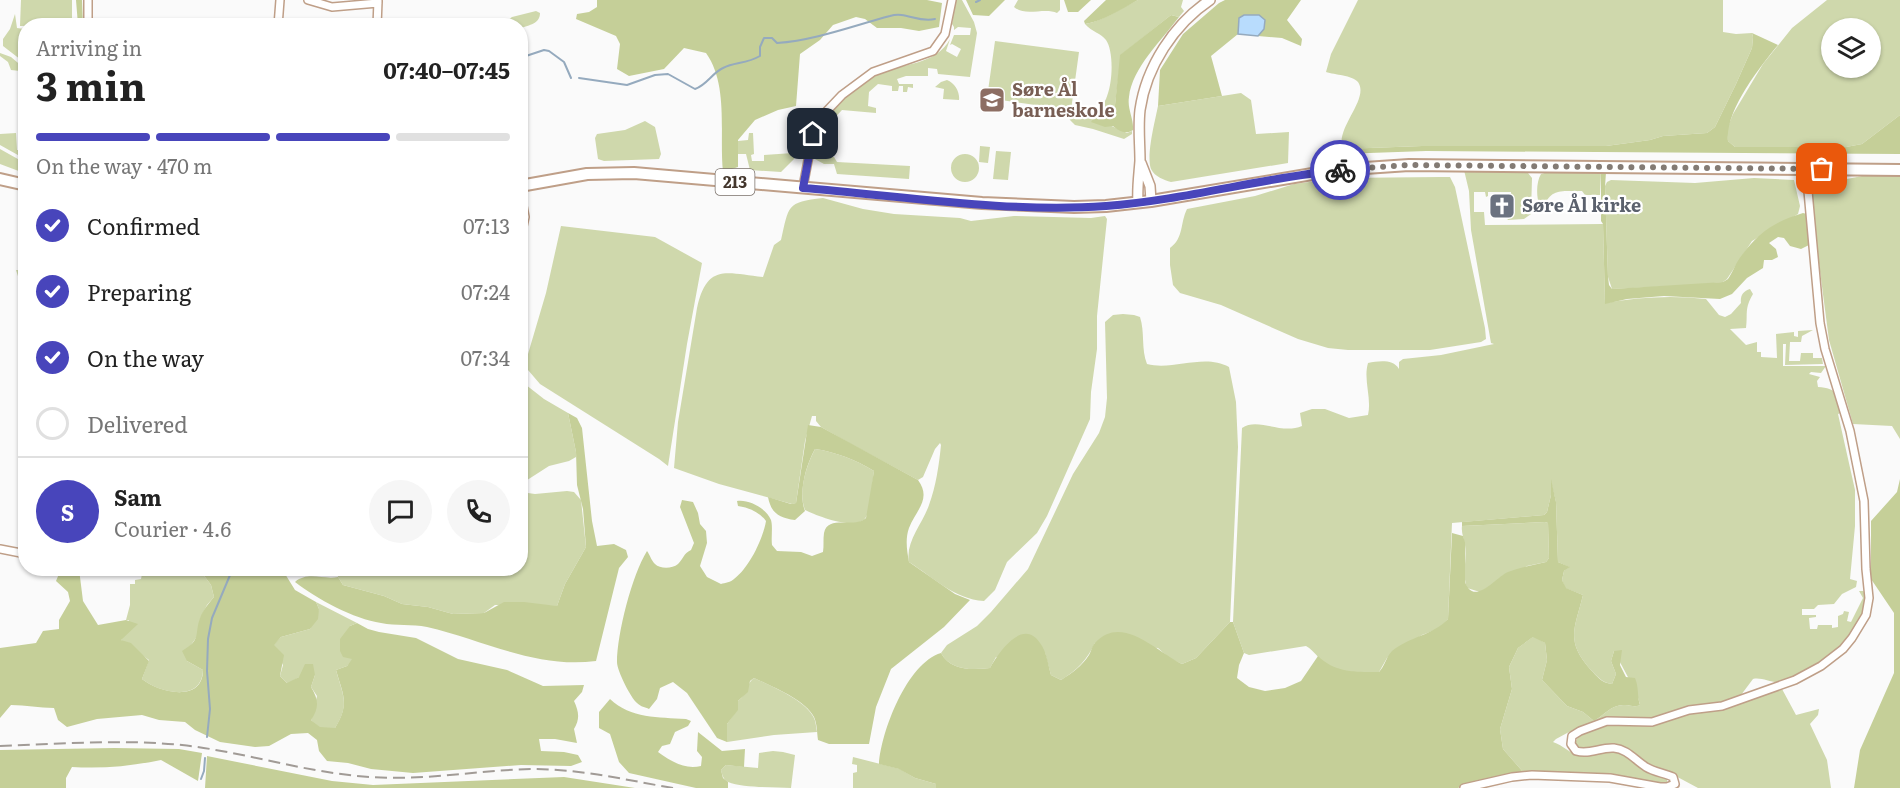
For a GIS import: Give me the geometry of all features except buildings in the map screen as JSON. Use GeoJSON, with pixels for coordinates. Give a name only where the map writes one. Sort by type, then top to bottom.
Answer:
{"type":"FeatureCollection","features":[{"type":"Feature","properties":{"kind":"main road"},"geometry":{"type":"LineString","coordinates":[[1138,202],[1140,110],[1146,82],[1172,36],[1187,19],[1210,0]]}},
{"type":"Feature","properties":{"kind":"main road"},"geometry":{"type":"LineString","coordinates":[[1140,161],[1150,186],[1151,201]]}},
{"type":"Feature","properties":{"kind":"main road","name":"213"},"geometry":{"type":"LineString","coordinates":[[528,185],[587,174],[634,173],[1039,206],[1106,206],[1151,201],[1336,170],[1408,165],[1900,170]]}},
{"type":"Feature","properties":{"kind":"main road"},"geometry":{"type":"LineString","coordinates":[[0,179],[18,183]]}},
{"type":"Feature","properties":{"kind":"street"},"geometry":{"type":"LineString","coordinates":[[88,0],[88,18]]}},
{"type":"Feature","properties":{"kind":"street"},"geometry":{"type":"LineString","coordinates":[[279,18],[280,0]]}},
{"type":"Feature","properties":{"kind":"street"},"geometry":{"type":"LineString","coordinates":[[308,0],[332,7],[378,2],[377,18]]}},
{"type":"Feature","properties":{"kind":"street"},"geometry":{"type":"LineString","coordinates":[[803,188],[813,134],[823,115],[842,95],[873,72],[933,51],[945,34],[952,0]]}},
{"type":"Feature","properties":{"kind":"street"},"geometry":{"type":"LineString","coordinates":[[1464,788],[1532,775],[1610,778],[1660,787],[1672,786],[1675,784],[1673,777],[1646,767],[1617,748],[1604,748],[1586,753],[1576,751],[1571,744],[1572,736],[1607,721],[1652,722],[1689,710],[1722,706],[1789,682],[1808,674],[1833,657],[1852,638],[1866,615],[1869,598],[1864,501],[1850,431],[1825,349],[1820,323],[1806,169]]}},
{"type":"Feature","properties":{"kind":"street"},"geometry":{"type":"LineString","coordinates":[[0,549],[18,552]]}},
{"type":"Feature","properties":{"kind":"green space"},"geometry":{"type":"Polygon","coordinates":[[[21,0],[72,0],[72,18],[20,18],[21,0]]]}},
{"type":"Feature","properties":{"kind":"green space"},"geometry":{"type":"Polygon","coordinates":[[[76,0],[82,0],[83,18],[77,18],[76,0]]]}},
{"type":"Feature","properties":{"kind":"green space"},"geometry":{"type":"Polygon","coordinates":[[[597,0],[927,0],[942,3],[939,27],[919,31],[877,28],[865,19],[856,17],[833,25],[820,40],[800,54],[796,106],[778,110],[755,120],[738,140],[738,167],[723,172],[722,111],[718,80],[706,53],[684,48],[664,69],[629,76],[617,69],[620,44],[616,36],[576,19],[577,14],[589,12],[597,7],[597,0]]]}},
{"type":"Feature","properties":{"kind":"green space"},"geometry":{"type":"Polygon","coordinates":[[[955,0],[962,0],[974,22],[977,33],[970,77],[938,74],[937,69],[928,68],[928,76],[906,76],[897,79],[899,84],[913,84],[913,88],[908,87],[907,92],[903,92],[903,86],[899,86],[898,91],[892,91],[892,86],[878,84],[869,92],[868,106],[876,108],[876,113],[842,110],[828,125],[821,125],[845,97],[876,75],[927,59],[944,48],[950,39],[946,51],[957,57],[961,49],[950,45],[954,35],[970,35],[971,28],[958,27],[954,30],[952,24],[955,0]]]}},
{"type":"Feature","properties":{"kind":"green space"},"geometry":{"type":"Polygon","coordinates":[[[966,0],[1005,0],[989,16],[973,15],[966,0]]]}},
{"type":"Feature","properties":{"kind":"green space"},"geometry":{"type":"Polygon","coordinates":[[[1018,0],[1060,0],[1060,10],[1057,13],[1019,10],[1014,7],[1018,0]]]}},
{"type":"Feature","properties":{"kind":"green space"},"geometry":{"type":"Polygon","coordinates":[[[1064,0],[1091,0],[1078,12],[1068,12],[1064,0]]]}},
{"type":"Feature","properties":{"kind":"green space"},"geometry":{"type":"Polygon","coordinates":[[[1106,0],[1138,0],[1106,17],[1085,24],[1084,21],[1106,0]]]}},
{"type":"Feature","properties":{"kind":"green space"},"geometry":{"type":"Polygon","coordinates":[[[1138,0],[1183,0],[1181,7],[1184,11],[1179,17],[1171,15],[1121,55],[1115,105],[1108,117],[1094,118],[1127,133],[1132,131],[1132,134],[1124,139],[1075,125],[1066,111],[1091,113],[1100,108],[1109,91],[1111,79],[1111,56],[1106,40],[1085,24],[1105,17],[1138,0]]]}},
{"type":"Feature","properties":{"kind":"green space"},"geometry":{"type":"Polygon","coordinates":[[[1225,0],[1301,0],[1287,20],[1302,39],[1301,46],[1282,38],[1258,36],[1264,29],[1239,18],[1238,34],[1211,56],[1222,96],[1158,106],[1160,70],[1183,34],[1225,0]]]}},
{"type":"Feature","properties":{"kind":"green space"},"geometry":{"type":"Polygon","coordinates":[[[1358,0],[1723,0],[1723,32],[1752,33],[1752,48],[1715,127],[1707,133],[1663,136],[1606,146],[1422,146],[1343,149],[1343,132],[1356,105],[1360,89],[1358,82],[1352,78],[1326,72],[1331,54],[1358,0]]]}},
{"type":"Feature","properties":{"kind":"green space"},"geometry":{"type":"Polygon","coordinates":[[[1827,0],[1900,0],[1900,115],[1862,144],[1846,147],[1735,147],[1728,141],[1727,129],[1733,114],[1763,64],[1792,28],[1827,0]]]}},
{"type":"Feature","properties":{"kind":"green space"},"geometry":{"type":"Polygon","coordinates":[[[536,11],[540,13],[538,20],[528,26],[528,18],[512,17],[536,11]]]}},
{"type":"Feature","properties":{"kind":"green space"},"geometry":{"type":"Polygon","coordinates":[[[15,14],[18,28],[18,58],[3,46],[3,39],[10,29],[15,14]]]}},
{"type":"Feature","properties":{"kind":"green space"},"geometry":{"type":"Polygon","coordinates":[[[1171,15],[1179,17],[1142,65],[1131,86],[1129,101],[1133,130],[1125,132],[1113,126],[1105,127],[1091,122],[1094,118],[1108,117],[1115,105],[1120,55],[1171,15]]]}},
{"type":"Feature","properties":{"kind":"green space"},"geometry":{"type":"Polygon","coordinates":[[[1752,33],[1778,45],[1737,104],[1729,129],[1728,141],[1735,147],[1846,147],[1862,144],[1900,115],[1900,154],[1426,151],[1341,154],[1343,149],[1422,146],[1606,146],[1663,136],[1707,133],[1715,127],[1736,84],[1752,48],[1752,33]]]}},
{"type":"Feature","properties":{"kind":"green space"},"geometry":{"type":"Polygon","coordinates":[[[995,41],[1079,52],[1071,110],[987,98],[995,41]]]}},
{"type":"Feature","properties":{"kind":"green space"},"geometry":{"type":"Polygon","coordinates":[[[0,53],[11,57],[18,63],[18,71],[11,70],[8,62],[0,56],[0,53]]]}},
{"type":"Feature","properties":{"kind":"green space"},"geometry":{"type":"Polygon","coordinates":[[[947,80],[956,88],[959,100],[943,99],[944,89],[935,87],[947,80]]]}},
{"type":"Feature","properties":{"kind":"green space"},"geometry":{"type":"Polygon","coordinates":[[[1241,93],[1251,100],[1256,134],[1289,132],[1288,163],[1171,182],[1155,174],[1151,169],[1150,156],[1158,106],[1241,93]]]}},
{"type":"Feature","properties":{"kind":"green space"},"geometry":{"type":"Polygon","coordinates":[[[645,121],[655,127],[661,154],[659,159],[604,161],[598,159],[595,138],[597,134],[625,130],[645,121]]]}},
{"type":"Feature","properties":{"kind":"green space"},"geometry":{"type":"Polygon","coordinates":[[[821,127],[824,127],[821,155],[834,157],[837,162],[910,166],[909,179],[837,174],[834,164],[824,164],[813,158],[821,127]]]}},
{"type":"Feature","properties":{"kind":"green space"},"geometry":{"type":"Polygon","coordinates":[[[16,133],[18,155],[0,145],[0,134],[16,133]]]}},
{"type":"Feature","properties":{"kind":"green space"},"geometry":{"type":"Polygon","coordinates":[[[749,133],[753,133],[752,161],[764,161],[764,155],[793,153],[795,154],[794,159],[781,172],[750,170],[746,154],[738,154],[738,141],[748,140],[749,133]]]}},
{"type":"Feature","properties":{"kind":"green space"},"geometry":{"type":"Polygon","coordinates":[[[980,146],[990,147],[988,163],[979,162],[980,146]]]}},
{"type":"Feature","properties":{"kind":"green space"},"geometry":{"type":"Polygon","coordinates":[[[0,149],[18,159],[18,171],[0,164],[0,149]]]}},
{"type":"Feature","properties":{"kind":"green space"},"geometry":{"type":"Polygon","coordinates":[[[996,151],[1011,152],[1008,180],[993,179],[996,151]]]}},
{"type":"Feature","properties":{"kind":"green space"},"geometry":{"type":"Polygon","coordinates":[[[965,154],[975,158],[979,168],[975,178],[965,182],[955,178],[951,168],[955,158],[965,154]]]}},
{"type":"Feature","properties":{"kind":"green space"},"geometry":{"type":"Polygon","coordinates":[[[1464,170],[1521,171],[1528,173],[1532,178],[1531,214],[1524,219],[1508,220],[1506,217],[1511,216],[1511,192],[1488,192],[1486,197],[1485,192],[1474,192],[1474,212],[1484,212],[1485,225],[1603,224],[1605,303],[1656,297],[1706,299],[1719,315],[1725,317],[1741,303],[1742,294],[1750,289],[1753,294],[1747,308],[1746,328],[1730,329],[1746,345],[1757,342],[1757,352],[1761,352],[1761,357],[1777,358],[1776,334],[1794,332],[1794,336],[1798,337],[1798,331],[1813,330],[1802,336],[1801,342],[1790,342],[1789,361],[1800,361],[1801,353],[1813,353],[1813,358],[1822,358],[1823,364],[1785,365],[1786,344],[1783,344],[1783,366],[1826,366],[1821,373],[1811,372],[1809,374],[1820,377],[1817,381],[1818,387],[1833,391],[1843,412],[1838,414],[1855,490],[1855,526],[1850,579],[1857,581],[1856,587],[1842,594],[1834,604],[1818,605],[1814,609],[1802,609],[1802,615],[1816,615],[1816,617],[1809,618],[1810,629],[1817,629],[1818,625],[1838,627],[1838,616],[1844,611],[1849,612],[1847,621],[1851,622],[1863,598],[1859,591],[1863,591],[1866,593],[1864,612],[1850,634],[1829,656],[1792,679],[1773,682],[1753,679],[1741,695],[1724,703],[1658,719],[1589,725],[1569,732],[1553,742],[1582,756],[1609,750],[1623,753],[1667,778],[1667,784],[1664,785],[1524,773],[1503,749],[1500,729],[1512,689],[1509,667],[1518,648],[1534,636],[1545,643],[1547,660],[1542,680],[1567,706],[1583,712],[1594,721],[1616,706],[1640,705],[1637,694],[1614,651],[1611,661],[1616,674],[1612,684],[1597,677],[1577,650],[1574,634],[1583,595],[1565,588],[1562,580],[1564,571],[1569,567],[1558,562],[1556,502],[1551,482],[1551,495],[1547,512],[1544,515],[1452,523],[1448,619],[1440,628],[1422,635],[1387,658],[1379,672],[1353,672],[1333,668],[1324,663],[1306,646],[1249,655],[1244,653],[1233,622],[1242,428],[1255,424],[1286,429],[1302,426],[1300,413],[1312,409],[1325,409],[1349,418],[1368,415],[1366,376],[1368,363],[1389,362],[1399,369],[1399,362],[1403,359],[1441,355],[1494,344],[1491,343],[1471,230],[1469,191],[1464,170]]]}},
{"type":"Feature","properties":{"kind":"green space"},"geometry":{"type":"Polygon","coordinates":[[[1601,172],[1600,195],[1585,195],[1582,191],[1564,191],[1554,193],[1544,207],[1540,206],[1537,194],[1538,181],[1541,174],[1601,172]]]}},
{"type":"Feature","properties":{"kind":"green space"},"geometry":{"type":"Polygon","coordinates":[[[1601,172],[1606,172],[1608,277],[1612,289],[1723,282],[1728,279],[1748,247],[1762,234],[1776,224],[1803,213],[1807,214],[1811,244],[1801,249],[1790,246],[1784,238],[1778,237],[1769,243],[1776,249],[1778,257],[1764,260],[1763,268],[1747,278],[1732,294],[1720,299],[1664,296],[1627,299],[1605,304],[1601,172]]]}},
{"type":"Feature","properties":{"kind":"green space"},"geometry":{"type":"Polygon","coordinates":[[[1867,175],[1900,176],[1900,439],[1892,426],[1853,424],[1829,340],[1809,187],[1816,179],[1842,180],[1867,175]]]}},
{"type":"Feature","properties":{"kind":"green space"},"geometry":{"type":"Polygon","coordinates":[[[1450,177],[1455,187],[1485,328],[1486,339],[1481,342],[1430,350],[1328,348],[1298,339],[1221,305],[1180,293],[1173,285],[1170,248],[1178,240],[1187,209],[1255,196],[1294,184],[1340,178],[1450,177]]]}},
{"type":"Feature","properties":{"kind":"green space"},"geometry":{"type":"Polygon","coordinates":[[[1754,178],[1794,180],[1800,206],[1798,214],[1752,241],[1727,279],[1723,282],[1695,285],[1612,289],[1608,277],[1605,186],[1607,182],[1611,180],[1695,183],[1754,178]]]}},
{"type":"Feature","properties":{"kind":"green space"},"geometry":{"type":"Polygon","coordinates":[[[823,198],[863,209],[894,214],[960,218],[971,221],[1014,216],[1091,218],[1105,216],[1107,219],[1090,419],[1047,516],[1037,533],[1007,562],[995,590],[984,601],[954,592],[909,562],[908,555],[912,540],[934,490],[940,443],[923,477],[918,480],[821,427],[816,421],[816,416],[812,416],[805,441],[796,503],[792,504],[719,484],[674,468],[678,422],[697,308],[706,284],[713,277],[728,273],[763,277],[774,245],[781,240],[791,208],[802,201],[823,198]]]}},
{"type":"Feature","properties":{"kind":"green space"},"geometry":{"type":"Polygon","coordinates":[[[561,226],[655,237],[702,263],[668,466],[540,384],[528,370],[528,354],[546,293],[561,226]]]}},
{"type":"Feature","properties":{"kind":"green space"},"geometry":{"type":"Polygon","coordinates":[[[1113,315],[1140,317],[1147,364],[1157,366],[1209,362],[1229,367],[1236,402],[1238,447],[1230,622],[1196,658],[1182,664],[1169,658],[1158,648],[1095,643],[1081,664],[1061,680],[1051,675],[1045,653],[996,657],[990,668],[969,669],[956,666],[945,659],[941,653],[947,645],[977,626],[1028,569],[1073,474],[1099,433],[1105,417],[1107,398],[1105,322],[1113,315]]]}},
{"type":"Feature","properties":{"kind":"green space"},"geometry":{"type":"Polygon","coordinates":[[[528,386],[568,413],[576,457],[549,466],[528,480],[528,386]]]}},
{"type":"Feature","properties":{"kind":"green space"},"geometry":{"type":"Polygon","coordinates":[[[568,413],[577,418],[582,428],[592,521],[597,546],[614,544],[626,550],[628,557],[619,568],[596,661],[553,661],[510,652],[427,627],[370,621],[336,607],[295,582],[310,576],[338,577],[343,585],[384,596],[402,604],[428,607],[453,614],[484,613],[504,602],[557,606],[565,584],[586,547],[583,509],[577,485],[576,452],[568,413]]]}},
{"type":"Feature","properties":{"kind":"green space"},"geometry":{"type":"Polygon","coordinates":[[[808,425],[821,427],[918,480],[922,487],[923,499],[908,532],[909,562],[955,594],[970,600],[944,627],[891,669],[876,707],[869,744],[829,744],[818,740],[815,719],[810,710],[787,694],[754,678],[750,681],[748,692],[738,701],[738,710],[727,724],[727,742],[717,738],[687,693],[673,682],[660,688],[657,699],[649,709],[634,700],[622,678],[617,662],[626,605],[647,551],[655,564],[666,568],[678,564],[691,550],[694,543],[680,507],[682,500],[693,502],[700,524],[706,531],[707,543],[700,566],[707,577],[721,584],[733,580],[750,561],[759,544],[766,521],[754,511],[738,506],[737,501],[752,503],[769,516],[772,523],[772,545],[777,551],[801,552],[812,556],[823,552],[826,527],[836,523],[861,521],[866,518],[874,471],[846,457],[815,449],[804,479],[802,496],[805,511],[795,520],[780,516],[771,507],[768,497],[791,504],[796,503],[808,425]]]}},
{"type":"Feature","properties":{"kind":"green space"},"geometry":{"type":"Polygon","coordinates":[[[815,449],[846,457],[874,471],[870,507],[862,521],[846,523],[805,510],[802,495],[804,479],[815,449]]]}},
{"type":"Feature","properties":{"kind":"green space"},"geometry":{"type":"Polygon","coordinates":[[[1551,479],[1556,502],[1558,562],[1570,567],[1564,571],[1562,580],[1566,588],[1583,595],[1574,634],[1577,650],[1597,677],[1612,684],[1616,674],[1611,661],[1614,651],[1622,650],[1620,665],[1626,677],[1635,678],[1640,705],[1616,706],[1594,721],[1583,712],[1567,706],[1542,680],[1547,660],[1545,643],[1533,637],[1518,648],[1509,667],[1512,689],[1500,729],[1503,749],[1524,773],[1477,781],[1458,788],[936,788],[936,784],[915,778],[899,769],[879,764],[885,735],[898,700],[917,670],[929,659],[941,653],[950,663],[962,668],[990,668],[1012,640],[1026,634],[1033,636],[1040,643],[1046,654],[1051,675],[1061,680],[1080,666],[1094,644],[1106,635],[1117,632],[1140,638],[1182,664],[1196,658],[1230,622],[1233,622],[1244,653],[1237,678],[1249,687],[1265,691],[1285,688],[1301,681],[1318,656],[1339,669],[1379,672],[1392,651],[1435,629],[1448,619],[1452,533],[1463,536],[1465,582],[1474,592],[1485,588],[1508,572],[1546,562],[1549,558],[1548,523],[1462,526],[1462,522],[1544,515],[1547,512],[1551,495],[1551,479]]]}},
{"type":"Feature","properties":{"kind":"green space"},"geometry":{"type":"Polygon","coordinates":[[[1900,479],[1900,788],[1854,788],[1860,750],[1894,673],[1894,613],[1871,579],[1871,521],[1897,492],[1900,479]]]}},
{"type":"Feature","properties":{"kind":"green space"},"geometry":{"type":"Polygon","coordinates":[[[567,491],[574,492],[581,500],[586,547],[565,584],[557,606],[495,605],[484,613],[453,614],[428,607],[402,604],[384,596],[343,585],[338,577],[528,576],[528,493],[567,491]]]}},
{"type":"Feature","properties":{"kind":"green space"},"geometry":{"type":"Polygon","coordinates":[[[1548,523],[1549,558],[1546,562],[1527,566],[1480,592],[1467,588],[1462,526],[1548,523]]]}},
{"type":"Feature","properties":{"kind":"green space"},"geometry":{"type":"Polygon","coordinates":[[[58,576],[80,576],[83,601],[98,625],[126,620],[138,624],[121,640],[131,643],[149,661],[142,679],[159,688],[179,692],[196,687],[201,680],[203,670],[187,661],[182,651],[195,640],[201,615],[214,597],[211,585],[204,576],[286,576],[295,590],[316,602],[319,609],[318,619],[310,629],[281,637],[274,645],[284,655],[280,676],[287,683],[299,677],[305,664],[313,664],[315,675],[311,687],[317,704],[316,712],[311,720],[320,727],[335,728],[340,720],[344,699],[336,670],[347,666],[352,659],[343,657],[340,651],[340,639],[350,626],[357,623],[379,632],[416,638],[458,659],[507,670],[543,686],[584,685],[582,692],[574,701],[578,715],[574,729],[577,743],[539,739],[541,751],[578,755],[582,762],[571,766],[521,765],[413,773],[371,769],[327,761],[319,751],[317,740],[308,733],[291,734],[269,746],[255,747],[220,742],[195,730],[185,722],[159,720],[142,715],[97,719],[67,727],[58,720],[54,708],[11,705],[0,718],[0,648],[36,643],[43,631],[59,629],[59,620],[70,601],[68,592],[56,581],[58,576]]]}},
{"type":"Feature","properties":{"kind":"green space"},"geometry":{"type":"Polygon","coordinates":[[[142,576],[204,576],[211,585],[214,597],[200,619],[198,635],[191,645],[187,661],[203,670],[201,680],[188,691],[169,691],[142,679],[149,660],[121,640],[129,620],[126,620],[130,605],[130,584],[135,584],[135,580],[141,579],[142,576]]]}},
{"type":"Feature","properties":{"kind":"green space"},"geometry":{"type":"Polygon","coordinates":[[[316,602],[357,623],[350,626],[353,659],[347,666],[336,670],[343,693],[344,706],[335,728],[320,728],[311,720],[317,696],[311,687],[315,675],[299,677],[288,684],[280,676],[283,665],[273,645],[281,637],[310,629],[319,609],[316,602]]]}},
{"type":"Feature","properties":{"kind":"green space"},"geometry":{"type":"Polygon","coordinates":[[[754,678],[804,705],[814,718],[817,732],[727,742],[727,724],[737,710],[738,701],[754,678]]]}},
{"type":"Feature","properties":{"kind":"green space"},"geometry":{"type":"Polygon","coordinates":[[[1782,689],[1796,715],[1819,709],[1818,715],[1810,724],[1827,760],[1831,788],[1698,788],[1648,764],[1632,753],[1609,745],[1593,749],[1579,749],[1575,743],[1579,735],[1610,724],[1656,725],[1686,714],[1782,689]]]}},
{"type":"Feature","properties":{"kind":"green space"},"geometry":{"type":"Polygon","coordinates":[[[610,699],[618,706],[636,714],[691,721],[688,726],[675,732],[670,744],[662,746],[658,752],[673,761],[683,766],[701,766],[702,757],[697,751],[698,732],[722,751],[745,749],[744,767],[726,765],[721,770],[723,778],[728,782],[728,788],[696,788],[629,773],[619,762],[610,734],[599,728],[599,712],[610,699]]]}},
{"type":"Feature","properties":{"kind":"green space"},"geometry":{"type":"Polygon","coordinates":[[[179,749],[202,753],[198,781],[161,760],[117,767],[72,767],[66,778],[66,788],[0,788],[0,750],[179,749]]]}},
{"type":"Feature","properties":{"kind":"green space"},"geometry":{"type":"Polygon","coordinates":[[[773,751],[795,755],[791,788],[742,785],[728,782],[723,777],[721,770],[726,765],[758,768],[759,753],[773,751]]]}},
{"type":"Feature","properties":{"kind":"green space"},"geometry":{"type":"Polygon","coordinates":[[[207,756],[332,781],[373,785],[564,777],[635,788],[205,788],[207,756]]]}},
{"type":"Feature","properties":{"kind":"green space"},"geometry":{"type":"Polygon","coordinates":[[[853,757],[900,769],[915,778],[936,784],[936,788],[853,788],[853,773],[857,772],[857,765],[852,764],[853,757]]]}},
{"type":"Feature","properties":{"kind":"water"},"geometry":{"type":"Polygon","coordinates":[[[1244,15],[1259,15],[1265,20],[1264,29],[1258,36],[1238,34],[1239,18],[1244,15]]]}},
{"type":"Feature","properties":{"kind":"waterway"},"geometry":{"type":"LineString","coordinates":[[976,2],[980,0]]}},
{"type":"Feature","properties":{"kind":"waterway"},"geometry":{"type":"LineString","coordinates":[[579,78],[627,85],[655,75],[668,74],[695,89],[723,68],[760,56],[760,47],[764,38],[772,38],[777,43],[806,39],[896,15],[923,20],[935,19]]}},
{"type":"Feature","properties":{"kind":"waterway"},"geometry":{"type":"LineString","coordinates":[[528,55],[544,50],[549,51],[564,62],[571,78]]}},
{"type":"Feature","properties":{"kind":"waterway"},"geometry":{"type":"LineString","coordinates":[[207,737],[210,709],[207,671],[208,639],[212,618],[230,576]]}},
{"type":"Feature","properties":{"kind":"waterway"},"geometry":{"type":"LineString","coordinates":[[201,779],[205,758]]}},
{"type":"Feature","properties":{"kind":"railway"},"geometry":{"type":"LineString","coordinates":[[0,746],[91,742],[159,743],[206,748],[346,775],[411,778],[551,769],[673,788]]}},
{"type":"Feature","properties":{"kind":"way so far"},"geometry":{"type":"LineString","coordinates":[[1340,170],[1408,165],[1822,169]]}},
{"type":"Feature","properties":{"kind":"place","name":"Søre Ål barneskole"},"geometry":{"type":"Point","coordinates":[992,100]}},
{"type":"Feature","properties":{"kind":"place","name":"Søre Ål kirke"},"geometry":{"type":"Point","coordinates":[1502,206]}},
{"type":"Feature","properties":{"kind":"route"},"geometry":{"type":"LineString","coordinates":[[813,134],[803,188],[982,203],[1106,206],[1189,196],[1340,170]]}}]}
